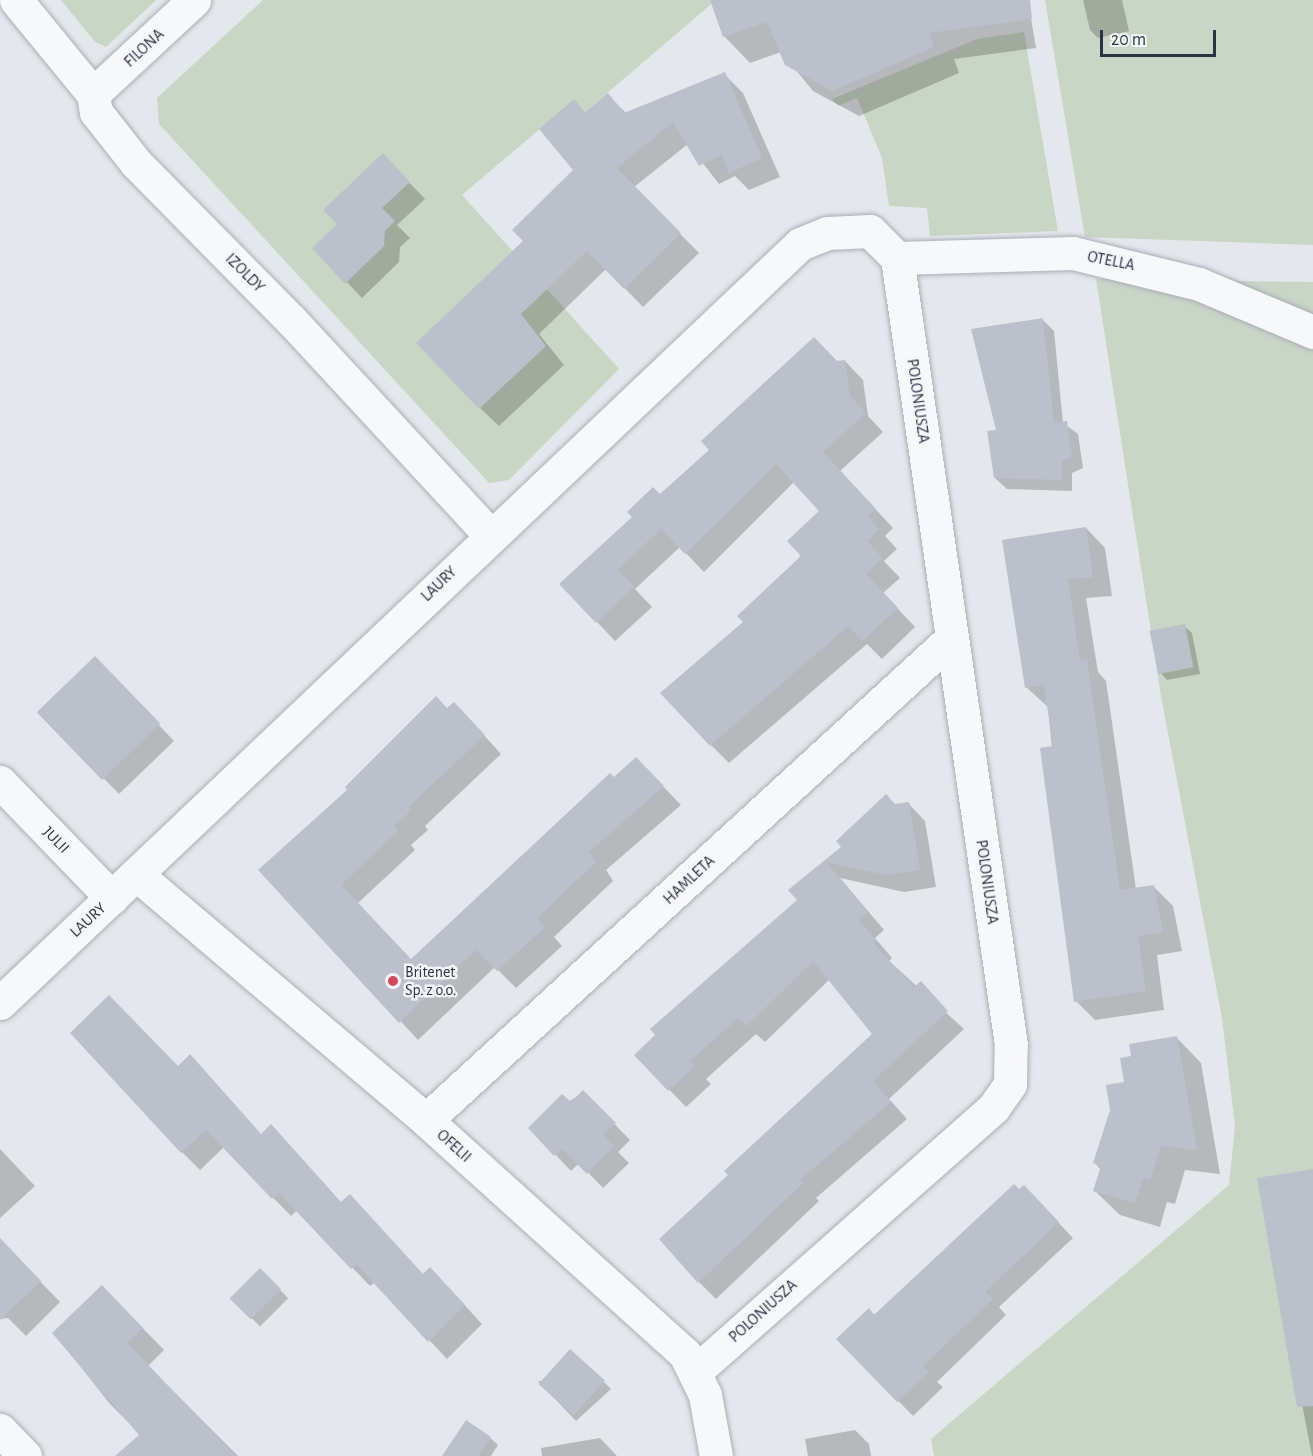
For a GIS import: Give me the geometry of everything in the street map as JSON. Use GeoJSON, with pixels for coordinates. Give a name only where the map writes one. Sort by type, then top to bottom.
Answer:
{"type":"FeatureCollection","features":[{"type":"Feature","properties":{"kind":"street","name":"IZOLDY"},"geometry":{"type":"LineString","coordinates":[[16,0],[93,94],[96,112],[135,162],[291,320],[490,535]]}},
{"type":"Feature","properties":{"kind":"street","name":"FILONA"},"geometry":{"type":"LineString","coordinates":[[93,94],[194,0]]}},
{"type":"Feature","properties":{"kind":"street","name":"LAURY"},"geometry":{"type":"LineString","coordinates":[[0,1003],[490,535],[800,244],[827,233],[870,231],[897,258]]}},
{"type":"Feature","properties":{"kind":"street","name":"OTELLA"},"geometry":{"type":"LineString","coordinates":[[897,258],[1073,253],[1199,284],[1313,332]]}},
{"type":"Feature","properties":{"kind":"street","name":"POLONIUSZA"},"geometry":{"type":"LineString","coordinates":[[696,1371],[994,1107],[1010,1084],[1011,1045],[897,258]]}},
{"type":"Feature","properties":{"kind":"street","name":"HAMLETA"},"geometry":{"type":"LineString","coordinates":[[426,1120],[951,639]]}},
{"type":"Feature","properties":{"kind":"street","name":"JULII"},"geometry":{"type":"LineString","coordinates":[[0,782],[112,898]]}},
{"type":"Feature","properties":{"kind":"street","name":"OFELII"},"geometry":{"type":"LineString","coordinates":[[136,874],[426,1120],[685,1354],[696,1371],[716,1456]]}},
{"type":"Feature","properties":{"kind":"street"},"geometry":{"type":"LineString","coordinates":[[0,1430],[25,1456]]}},
{"type":"Feature","properties":{"kind":"green space"},"geometry":{"type":"Polygon","coordinates":[[[61,0],[156,0],[106,47],[95,42],[61,0]]]}},
{"type":"Feature","properties":{"kind":"green space"},"geometry":{"type":"Polygon","coordinates":[[[263,0],[716,0],[585,112],[574,100],[462,195],[619,369],[509,480],[489,483],[159,124],[157,98],[263,0]]]}},
{"type":"Feature","properties":{"kind":"green space"},"geometry":{"type":"Polygon","coordinates":[[[1045,0],[1313,0],[1313,245],[1085,237],[1045,0]]]}},
{"type":"Feature","properties":{"kind":"green space"},"geometry":{"type":"Polygon","coordinates":[[[1024,32],[1058,231],[930,236],[927,208],[889,206],[882,158],[857,98],[838,106],[832,99],[977,39],[1024,32]]]}},
{"type":"Feature","properties":{"kind":"green space"},"geometry":{"type":"Polygon","coordinates":[[[1096,279],[1313,282],[1313,1456],[934,1456],[931,1439],[1229,1185],[1235,1126],[1222,1018],[1161,696],[1096,279]]]}},
{"type":"Feature","properties":{"kind":"building"},"geometry":{"type":"Polygon","coordinates":[[[710,0],[1030,0],[1032,19],[929,33],[934,47],[832,91],[785,65],[767,22],[723,37],[710,0]]]}},
{"type":"Feature","properties":{"kind":"building"},"geometry":{"type":"Polygon","coordinates":[[[725,72],[762,158],[729,173],[722,155],[699,166],[673,122],[617,168],[681,233],[624,289],[587,251],[521,314],[546,346],[479,409],[416,343],[523,241],[512,230],[573,170],[539,129],[574,99],[585,112],[608,93],[624,113],[725,72]]]}},
{"type":"Feature","properties":{"kind":"building"},"geometry":{"type":"Polygon","coordinates":[[[383,153],[410,182],[382,208],[395,221],[385,231],[384,246],[345,284],[312,248],[337,224],[323,210],[383,153]]]}},
{"type":"Feature","properties":{"kind":"building"},"geometry":{"type":"Polygon","coordinates":[[[1043,318],[1054,423],[1067,421],[1072,456],[1062,461],[1062,480],[994,478],[987,431],[996,430],[971,329],[1043,318]]]}},
{"type":"Feature","properties":{"kind":"building"},"geometry":{"type":"Polygon","coordinates":[[[814,337],[837,361],[845,360],[850,396],[866,413],[823,452],[876,509],[868,516],[879,529],[867,541],[883,558],[866,574],[898,608],[862,641],[848,626],[710,746],[660,693],[743,622],[737,616],[801,556],[787,541],[819,511],[776,464],[685,554],[661,529],[618,570],[634,587],[596,623],[559,584],[632,517],[627,512],[653,487],[660,494],[709,450],[701,441],[814,337]]]}},
{"type":"Feature","properties":{"kind":"building"},"geometry":{"type":"Polygon","coordinates":[[[1086,527],[1093,577],[1068,579],[1080,661],[1087,660],[1120,890],[1154,885],[1163,932],[1138,936],[1146,991],[1074,1002],[1040,748],[1053,746],[1044,685],[1025,688],[1002,540],[1086,527]]]}},
{"type":"Feature","properties":{"kind":"building"},"geometry":{"type":"Polygon","coordinates":[[[1185,624],[1193,667],[1158,674],[1150,631],[1185,624]]]}},
{"type":"Feature","properties":{"kind":"building"},"geometry":{"type":"Polygon","coordinates":[[[95,656],[160,724],[102,780],[37,712],[95,656]]]}},
{"type":"Feature","properties":{"kind":"building"},"geometry":{"type":"Polygon","coordinates":[[[436,696],[447,708],[454,702],[485,735],[408,807],[411,811],[394,826],[398,831],[341,885],[411,959],[610,773],[614,777],[636,757],[664,786],[589,852],[596,862],[537,918],[545,927],[497,971],[476,950],[399,1023],[258,870],[347,790],[345,787],[436,696]]]}},
{"type":"Feature","properties":{"kind":"building"},"geometry":{"type":"Polygon","coordinates":[[[886,794],[895,804],[909,802],[920,870],[886,875],[826,862],[868,912],[859,920],[876,940],[873,943],[914,987],[921,981],[948,1011],[873,1081],[891,1102],[800,1180],[803,1183],[698,1283],[659,1239],[728,1175],[724,1171],[872,1034],[813,961],[747,1026],[738,1018],[690,1061],[695,1066],[668,1091],[634,1055],[655,1035],[650,1029],[797,900],[788,890],[841,847],[836,841],[886,794]]]}},
{"type":"Feature","properties":{"kind":"building"},"geometry":{"type":"Polygon","coordinates":[[[109,995],[178,1066],[190,1054],[261,1134],[271,1124],[341,1202],[350,1194],[423,1274],[430,1267],[465,1305],[428,1342],[356,1264],[351,1269],[279,1193],[272,1199],[206,1130],[181,1153],[70,1033],[109,995]]]}},
{"type":"Feature","properties":{"kind":"building"},"geometry":{"type":"Polygon","coordinates":[[[1177,1036],[1197,1150],[1161,1146],[1150,1180],[1143,1178],[1135,1203],[1093,1191],[1101,1166],[1093,1163],[1110,1110],[1106,1085],[1124,1082],[1120,1058],[1131,1056],[1129,1044],[1177,1036]]]}},
{"type":"Feature","properties":{"kind":"building"},"geometry":{"type":"Polygon","coordinates":[[[583,1090],[616,1123],[603,1135],[614,1146],[587,1174],[562,1149],[554,1156],[528,1128],[562,1094],[571,1102],[583,1090]]]}},
{"type":"Feature","properties":{"kind":"building"},"geometry":{"type":"Polygon","coordinates":[[[1313,1169],[1313,1406],[1297,1407],[1257,1178],[1313,1169]]]}},
{"type":"Feature","properties":{"kind":"building"},"geometry":{"type":"Polygon","coordinates":[[[1014,1184],[1019,1189],[1024,1185],[1059,1222],[985,1292],[993,1299],[923,1366],[929,1372],[897,1402],[836,1339],[869,1308],[874,1315],[1014,1184]]]}},
{"type":"Feature","properties":{"kind":"building"},"geometry":{"type":"Polygon","coordinates":[[[0,1238],[41,1281],[0,1320],[0,1238]]]}},
{"type":"Feature","properties":{"kind":"building"},"geometry":{"type":"Polygon","coordinates":[[[260,1268],[281,1289],[251,1320],[230,1298],[260,1268]]]}},
{"type":"Feature","properties":{"kind":"building"},"geometry":{"type":"Polygon","coordinates":[[[102,1285],[143,1328],[127,1343],[236,1456],[115,1456],[139,1435],[52,1333],[102,1285]]]}},
{"type":"Feature","properties":{"kind":"building"},"geometry":{"type":"Polygon","coordinates":[[[570,1349],[605,1380],[573,1415],[539,1384],[570,1349]]]}},
{"type":"Feature","properties":{"kind":"building"},"geometry":{"type":"Polygon","coordinates":[[[466,1420],[491,1437],[478,1456],[442,1456],[466,1420]]]}},
{"type":"Feature","properties":{"kind":"place","name":"Britenet Sp. z o.o."},"geometry":{"type":"Point","coordinates":[393,981]}}]}
